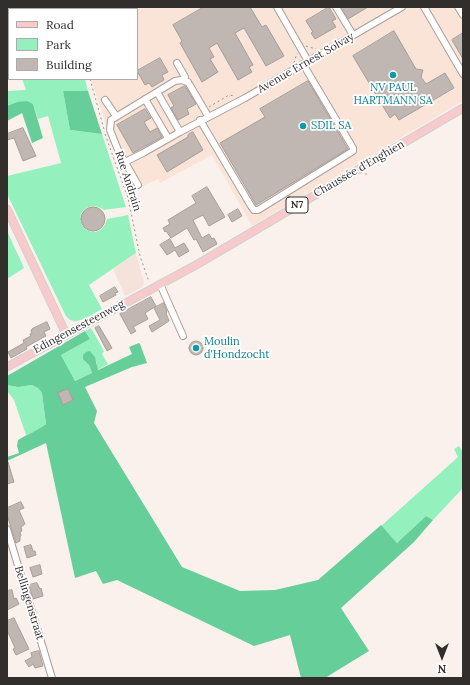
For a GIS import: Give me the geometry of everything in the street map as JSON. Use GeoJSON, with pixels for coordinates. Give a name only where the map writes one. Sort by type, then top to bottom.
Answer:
{"type":"FeatureCollection","features":[{"type":"Feature","properties":{"kind":"main road","name":"Chaussée d'Enghien"},"geometry":{"type":"LineString","coordinates":[[152,288],[196,265],[463,108]]}},
{"type":"Feature","properties":{"kind":"main road"},"geometry":{"type":"LineString","coordinates":[[7,209],[66,334]]}},
{"type":"Feature","properties":{"kind":"main road","name":"Edingensesteenweg"},"geometry":{"type":"LineString","coordinates":[[7,367],[152,288]]}},
{"type":"Feature","properties":{"kind":"street"},"geometry":{"type":"LineString","coordinates":[[200,120],[254,210],[258,210],[353,151],[353,148],[305,62],[299,45],[277,7]]}},
{"type":"Feature","properties":{"kind":"street"},"geometry":{"type":"LineString","coordinates":[[336,7],[353,35]]}},
{"type":"Feature","properties":{"kind":"street","name":"Avenue Ernest Solvay"},"geometry":{"type":"LineString","coordinates":[[125,162],[200,120],[245,98],[402,7]]}},
{"type":"Feature","properties":{"kind":"street"},"geometry":{"type":"LineString","coordinates":[[424,7],[463,74]]}},
{"type":"Feature","properties":{"kind":"street"},"geometry":{"type":"LineString","coordinates":[[458,7],[463,15]]}},
{"type":"Feature","properties":{"kind":"street"},"geometry":{"type":"LineString","coordinates":[[177,63],[185,77],[184,80]]}},
{"type":"Feature","properties":{"kind":"street"},"geometry":{"type":"LineString","coordinates":[[138,185],[118,150],[110,130],[111,120],[175,81],[184,80],[188,82],[208,116]]}},
{"type":"Feature","properties":{"kind":"street"},"geometry":{"type":"LineString","coordinates":[[157,92],[180,132]]}},
{"type":"Feature","properties":{"kind":"street"},"geometry":{"type":"LineString","coordinates":[[145,99],[168,138]]}},
{"type":"Feature","properties":{"kind":"street"},"geometry":{"type":"LineString","coordinates":[[105,100],[116,116]]}},
{"type":"Feature","properties":{"kind":"street"},"geometry":{"type":"LineString","coordinates":[[160,284],[183,336]]}},
{"type":"Feature","properties":{"kind":"street","name":"Bellingenstraat"},"geometry":{"type":"LineString","coordinates":[[7,529],[52,678]]}},
{"type":"Feature","properties":{"kind":"path"},"geometry":{"type":"LineString","coordinates":[[292,71],[296,57],[296,47],[302,43],[311,48],[325,51]]}},
{"type":"Feature","properties":{"kind":"path","name":"Rue Andrain"},"geometry":{"type":"LineString","coordinates":[[90,80],[107,141],[128,198],[140,256],[152,288]]}},
{"type":"Feature","properties":{"kind":"path"},"geometry":{"type":"LineString","coordinates":[[204,110],[229,95],[245,98]]}},
{"type":"Feature","properties":{"kind":"shaded area"},"geometry":{"type":"Polygon","coordinates":[[[463,7],[463,101],[252,226],[212,155],[160,183],[158,179],[128,193],[91,80],[138,80],[138,8],[70,8],[463,7]]]}},
{"type":"Feature","properties":{"kind":"shaded area"},"geometry":{"type":"Polygon","coordinates":[[[136,253],[144,282],[143,287],[125,296],[113,269],[136,253]]]}},
{"type":"Feature","properties":{"kind":"green space"},"geometry":{"type":"Polygon","coordinates":[[[7,7],[63,7],[8,8],[8,48],[7,7]]]}},
{"type":"Feature","properties":{"kind":"green space"},"geometry":{"type":"Polygon","coordinates":[[[22,80],[85,80],[88,91],[63,91],[70,130],[102,134],[126,207],[104,210],[91,206],[81,214],[81,221],[86,229],[91,232],[96,232],[104,226],[107,219],[128,215],[136,253],[89,285],[102,309],[81,320],[72,321],[65,314],[7,194],[7,176],[61,163],[48,116],[38,119],[33,104],[17,102],[7,106],[7,91],[26,90],[22,80]]]}},
{"type":"Feature","properties":{"kind":"green space"},"geometry":{"type":"Polygon","coordinates":[[[63,91],[88,91],[102,134],[70,130],[63,91]]]}},
{"type":"Feature","properties":{"kind":"green space"},"geometry":{"type":"Polygon","coordinates":[[[27,101],[33,104],[43,138],[32,143],[22,113],[7,121],[7,106],[17,102],[27,101]]]}},
{"type":"Feature","properties":{"kind":"green space"},"geometry":{"type":"Polygon","coordinates":[[[7,231],[24,268],[7,279],[7,231]]]}},
{"type":"Feature","properties":{"kind":"green space"},"geometry":{"type":"Polygon","coordinates":[[[91,328],[104,351],[102,354],[108,364],[97,370],[97,363],[92,353],[85,361],[89,365],[92,373],[75,381],[61,355],[90,339],[85,331],[91,328]]]}},
{"type":"Feature","properties":{"kind":"green space"},"geometry":{"type":"Polygon","coordinates":[[[85,331],[90,339],[61,355],[75,381],[92,373],[89,365],[83,359],[83,355],[86,352],[90,351],[95,357],[98,370],[132,354],[129,347],[139,343],[140,344],[147,363],[132,367],[85,387],[97,411],[94,423],[182,567],[240,591],[275,590],[318,580],[381,525],[397,543],[426,516],[433,520],[414,542],[341,608],[369,651],[325,678],[301,678],[290,635],[254,646],[117,580],[103,584],[96,571],[75,578],[46,443],[7,461],[7,457],[19,453],[17,446],[18,440],[40,429],[46,424],[42,393],[38,388],[32,385],[18,387],[7,385],[7,376],[85,331]]]}},
{"type":"Feature","properties":{"kind":"green space"},"geometry":{"type":"Polygon","coordinates":[[[7,385],[18,387],[32,385],[38,388],[42,393],[46,424],[40,430],[26,435],[14,400],[7,391],[7,385]]]}},
{"type":"Feature","properties":{"kind":"green space"},"geometry":{"type":"Polygon","coordinates":[[[459,446],[463,452],[463,488],[433,520],[426,516],[397,543],[381,526],[458,457],[454,449],[459,446]]]}},
{"type":"Feature","properties":{"kind":"building"},"geometry":{"type":"Polygon","coordinates":[[[204,7],[250,7],[262,27],[266,25],[284,56],[266,66],[244,28],[235,33],[253,65],[249,67],[252,72],[238,80],[217,43],[209,48],[214,57],[210,59],[218,72],[202,82],[180,43],[182,41],[173,25],[204,7]]]}},
{"type":"Feature","properties":{"kind":"building"},"geometry":{"type":"Polygon","coordinates":[[[329,7],[336,19],[332,21],[336,27],[315,39],[311,33],[313,32],[306,21],[329,7]]]}},
{"type":"Feature","properties":{"kind":"building"},"geometry":{"type":"Polygon","coordinates":[[[341,7],[368,7],[348,19],[341,7]]]}},
{"type":"Feature","properties":{"kind":"building","name":"NV PAUL HARTMANN SA"},"geometry":{"type":"Polygon","coordinates":[[[394,31],[416,69],[423,70],[421,77],[426,84],[445,73],[454,88],[399,120],[395,114],[390,118],[353,56],[394,31]]]}},
{"type":"Feature","properties":{"kind":"building"},"geometry":{"type":"Polygon","coordinates":[[[463,33],[463,59],[452,40],[463,33]]]}},
{"type":"Feature","properties":{"kind":"building"},"geometry":{"type":"Polygon","coordinates":[[[160,58],[168,72],[162,75],[164,80],[152,87],[149,83],[145,85],[138,70],[160,58]]]}},
{"type":"Feature","properties":{"kind":"building"},"geometry":{"type":"Polygon","coordinates":[[[308,81],[348,149],[256,205],[220,143],[265,117],[260,109],[308,81]]]}},
{"type":"Feature","properties":{"kind":"building"},"geometry":{"type":"Polygon","coordinates":[[[185,86],[196,104],[187,109],[189,114],[178,120],[171,108],[174,106],[168,95],[185,86]]]}},
{"type":"Feature","properties":{"kind":"building"},"geometry":{"type":"Polygon","coordinates":[[[145,109],[151,118],[144,122],[150,132],[157,128],[162,137],[133,153],[117,125],[145,109]]]}},
{"type":"Feature","properties":{"kind":"building"},"geometry":{"type":"Polygon","coordinates":[[[23,128],[36,156],[23,161],[14,138],[7,140],[7,134],[23,128]]]}},
{"type":"Feature","properties":{"kind":"building"},"geometry":{"type":"Polygon","coordinates":[[[193,132],[203,150],[167,172],[157,155],[188,137],[188,135],[193,132]]]}},
{"type":"Feature","properties":{"kind":"building"},"geometry":{"type":"Polygon","coordinates":[[[207,187],[225,217],[209,226],[203,215],[193,220],[202,238],[209,234],[212,239],[214,238],[217,244],[203,252],[196,239],[194,240],[187,228],[171,238],[163,228],[170,224],[168,220],[196,203],[192,196],[207,187]]]}},
{"type":"Feature","properties":{"kind":"building"},"geometry":{"type":"Polygon","coordinates":[[[93,207],[98,208],[104,214],[104,224],[98,230],[93,231],[88,230],[82,224],[81,219],[82,214],[88,208],[93,207]]]}},
{"type":"Feature","properties":{"kind":"building"},"geometry":{"type":"Polygon","coordinates":[[[238,209],[242,216],[232,222],[228,215],[238,209]]]}},
{"type":"Feature","properties":{"kind":"building"},"geometry":{"type":"Polygon","coordinates":[[[170,239],[175,248],[184,243],[189,251],[179,257],[175,250],[167,255],[160,245],[170,239]]]}},
{"type":"Feature","properties":{"kind":"building"},"geometry":{"type":"Polygon","coordinates":[[[115,287],[118,292],[115,293],[116,295],[103,302],[100,296],[115,287]]]}},
{"type":"Feature","properties":{"kind":"building"},"geometry":{"type":"Polygon","coordinates":[[[151,297],[156,306],[145,313],[148,319],[133,327],[136,331],[131,334],[120,314],[151,297]]]}},
{"type":"Feature","properties":{"kind":"building"},"geometry":{"type":"Polygon","coordinates":[[[164,303],[169,321],[152,332],[149,326],[160,320],[154,308],[164,303]]]}},
{"type":"Feature","properties":{"kind":"building"},"geometry":{"type":"Polygon","coordinates":[[[47,322],[50,329],[44,332],[46,336],[26,347],[27,349],[11,358],[8,352],[24,343],[23,340],[31,336],[30,334],[32,333],[32,329],[47,322]]]}},
{"type":"Feature","properties":{"kind":"building"},"geometry":{"type":"Polygon","coordinates":[[[99,326],[112,348],[107,351],[95,328],[99,326]]]}},
{"type":"Feature","properties":{"kind":"building","name":"Moulin d'Hondzocht"},"geometry":{"type":"Polygon","coordinates":[[[196,341],[201,343],[203,348],[201,353],[196,355],[191,353],[189,348],[191,343],[196,341]]]}},
{"type":"Feature","properties":{"kind":"building"},"geometry":{"type":"Polygon","coordinates":[[[68,389],[73,400],[63,405],[58,393],[68,389]]]}},
{"type":"Feature","properties":{"kind":"building"},"geometry":{"type":"Polygon","coordinates":[[[7,462],[14,482],[7,484],[7,462]]]}},
{"type":"Feature","properties":{"kind":"building"},"geometry":{"type":"Polygon","coordinates":[[[21,502],[24,508],[19,510],[25,524],[21,527],[22,531],[20,532],[20,541],[16,543],[7,515],[7,508],[21,502]]]}},
{"type":"Feature","properties":{"kind":"building"},"geometry":{"type":"Polygon","coordinates":[[[31,545],[36,555],[27,558],[24,547],[31,545]]]}},
{"type":"Feature","properties":{"kind":"building"},"geometry":{"type":"Polygon","coordinates":[[[40,565],[42,574],[33,577],[30,568],[40,565]]]}},
{"type":"Feature","properties":{"kind":"building"},"geometry":{"type":"Polygon","coordinates":[[[37,583],[40,589],[41,588],[43,596],[33,599],[29,585],[37,583]]]}},
{"type":"Feature","properties":{"kind":"building"},"geometry":{"type":"Polygon","coordinates":[[[12,590],[14,599],[16,598],[19,604],[7,610],[7,591],[12,590]]]}},
{"type":"Feature","properties":{"kind":"building"},"geometry":{"type":"Polygon","coordinates":[[[14,618],[29,649],[16,655],[13,649],[15,648],[7,630],[7,621],[14,618]]]}},
{"type":"Feature","properties":{"kind":"building"},"geometry":{"type":"Polygon","coordinates":[[[39,651],[43,666],[35,668],[33,664],[29,667],[25,661],[32,657],[31,653],[39,651]]]}},
{"type":"Feature","properties":{"kind":"place","name":"NV PAUL HARTMANN SA"},"geometry":{"type":"Point","coordinates":[393,75]}},
{"type":"Feature","properties":{"kind":"place","name":"SDIL SA"},"geometry":{"type":"Point","coordinates":[303,126]}},
{"type":"Feature","properties":{"kind":"place","name":"Moulin d'Hondzocht"},"geometry":{"type":"Point","coordinates":[196,348]}}]}
